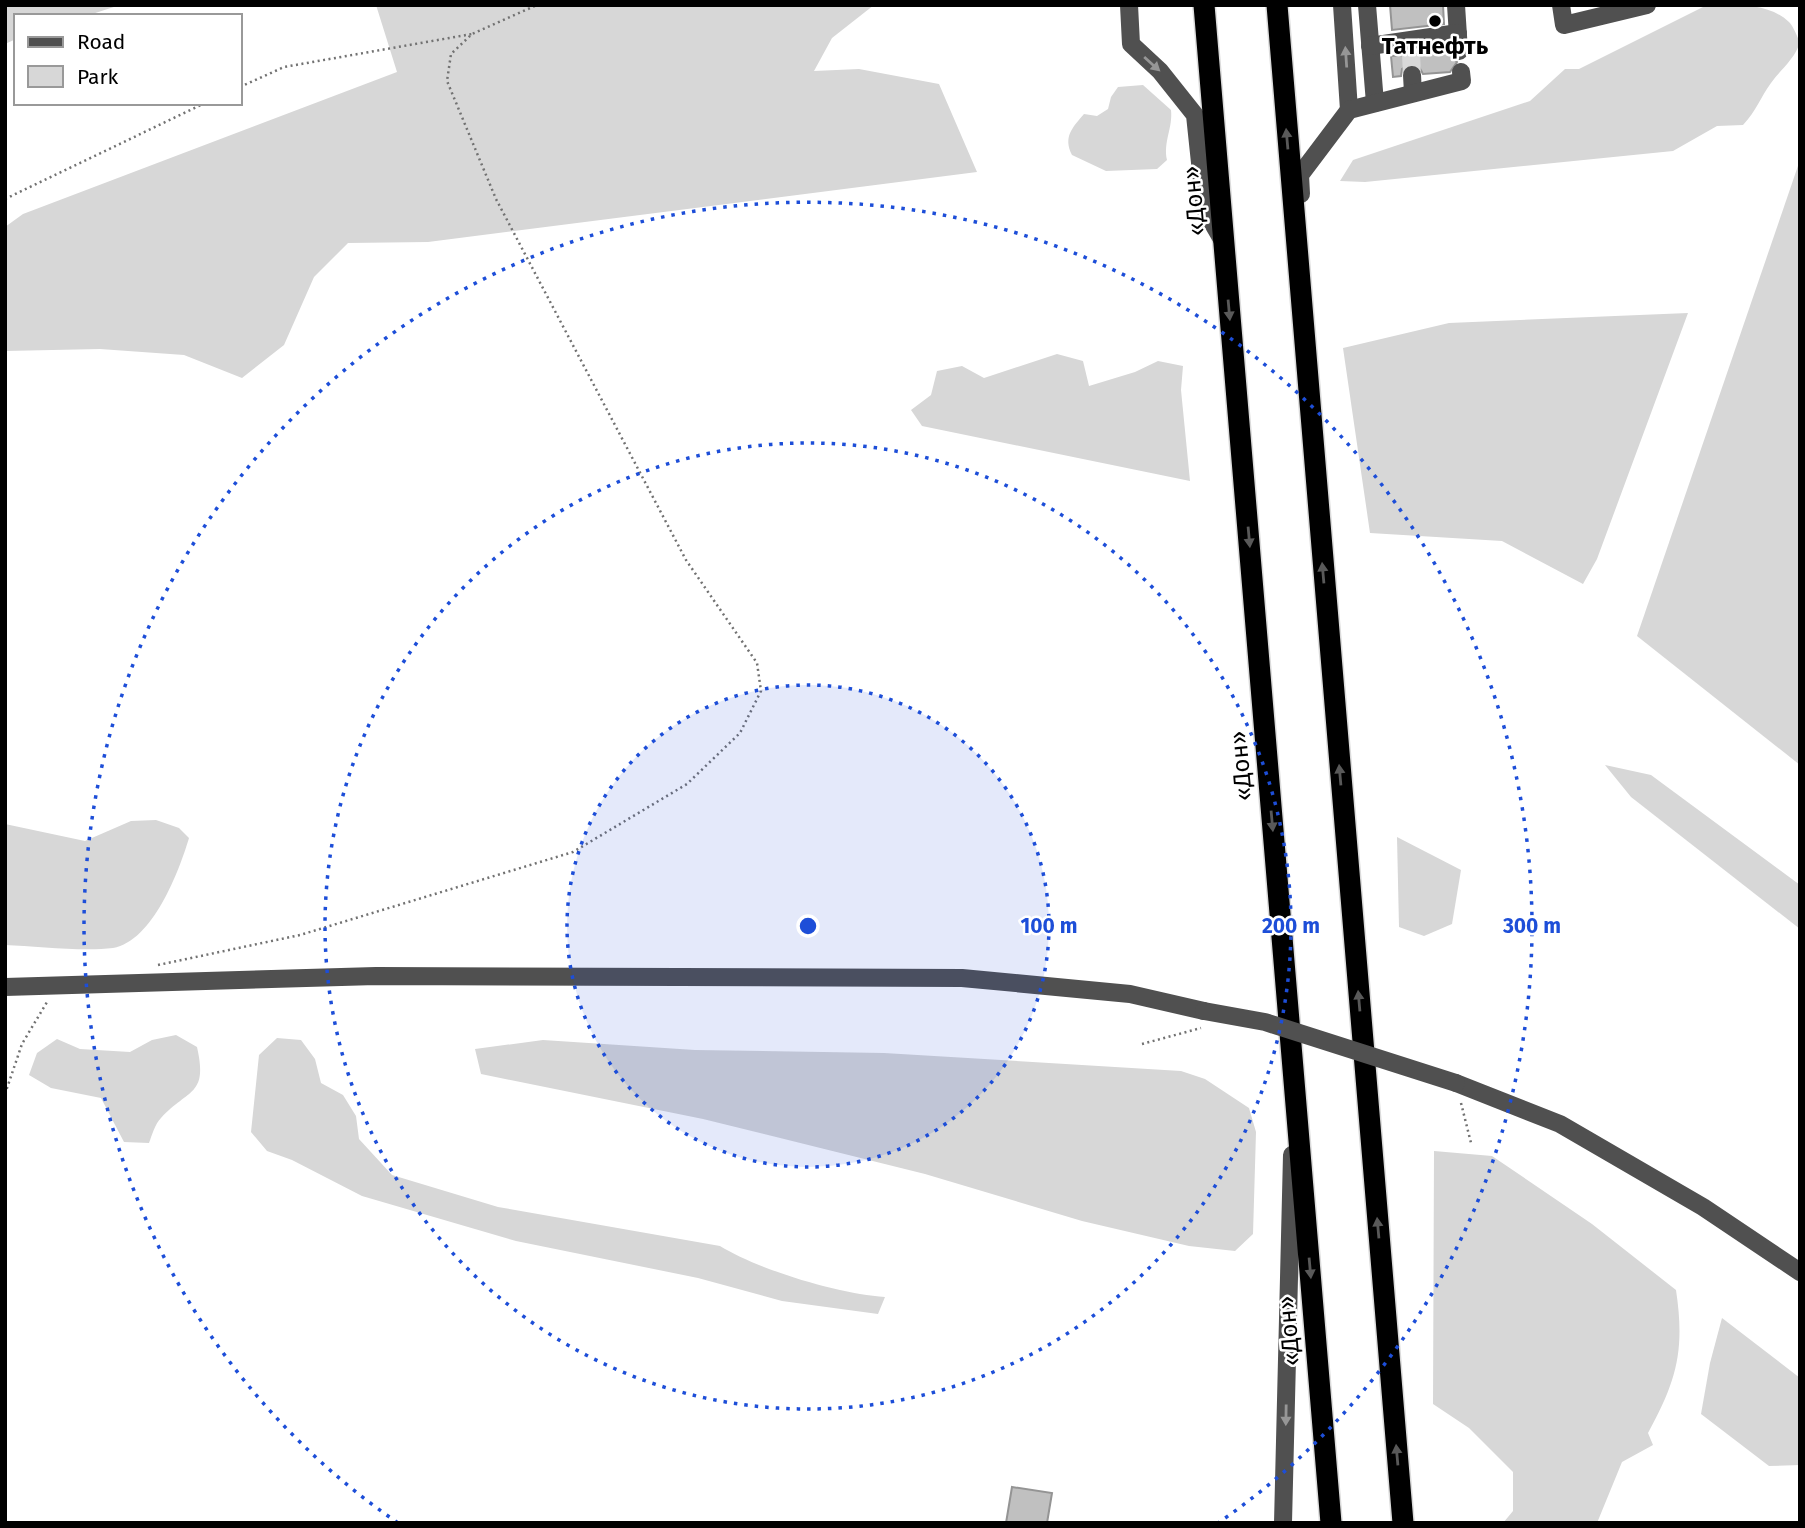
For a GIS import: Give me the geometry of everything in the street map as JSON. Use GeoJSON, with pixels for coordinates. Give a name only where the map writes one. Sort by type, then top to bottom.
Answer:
{"type":"FeatureCollection","features":[{"type":"Feature","properties":{"kind":"highway","name":"«Дон»"},"geometry":{"type":"LineString","coordinates":[[1204,5],[1331,1523]]}},
{"type":"Feature","properties":{"kind":"highway"},"geometry":{"type":"LineString","coordinates":[[1277,5],[1403,1523]]}},
{"type":"Feature","properties":{"kind":"street"},"geometry":{"type":"LineString","coordinates":[[1129,5],[1130,44],[1160,71],[1195,115],[1205,211],[1224,242]]}},
{"type":"Feature","properties":{"kind":"street"},"geometry":{"type":"LineString","coordinates":[[1342,5],[1349,110]]}},
{"type":"Feature","properties":{"kind":"street"},"geometry":{"type":"LineString","coordinates":[[1367,5],[1374,103]]}},
{"type":"Feature","properties":{"kind":"street"},"geometry":{"type":"LineString","coordinates":[[1370,46],[1410,48],[1459,42],[1456,5]]}},
{"type":"Feature","properties":{"kind":"street"},"geometry":{"type":"LineString","coordinates":[[1561,5],[1564,25],[1647,5]]}},
{"type":"Feature","properties":{"kind":"street"},"geometry":{"type":"LineString","coordinates":[[1303,330],[1310,303],[1300,175],[1349,110],[1374,103],[1413,84],[1462,81],[1461,72]]}},
{"type":"Feature","properties":{"kind":"street"},"geometry":{"type":"LineString","coordinates":[[5,987],[389,976],[962,978],[1130,994],[1265,1023],[1456,1083],[1560,1124],[1703,1208],[1800,1272]]}},
{"type":"Feature","properties":{"kind":"street"},"geometry":{"type":"LineString","coordinates":[[1283,1523],[1294,1078]]}},
{"type":"Feature","properties":{"kind":"path"},"geometry":{"type":"LineString","coordinates":[[242,86],[284,67],[472,34],[537,5]]}},
{"type":"Feature","properties":{"kind":"path"},"geometry":{"type":"LineString","coordinates":[[151,966],[300,934],[573,852],[687,784],[740,733],[761,691],[757,663],[686,560],[496,200],[447,81],[451,54],[472,34]]}},
{"type":"Feature","properties":{"kind":"path"},"geometry":{"type":"LineString","coordinates":[[5,199],[201,105]]}},
{"type":"Feature","properties":{"kind":"path"},"geometry":{"type":"LineString","coordinates":[[5,1094],[22,1044],[57,986]]}},
{"type":"Feature","properties":{"kind":"path"},"geometry":{"type":"LineString","coordinates":[[1142,1044],[1206,1027],[1204,1011]]}},
{"type":"Feature","properties":{"kind":"path"},"geometry":{"type":"LineString","coordinates":[[1456,1083],[1471,1143]]}},
{"type":"Feature","properties":{"kind":"green space"},"geometry":{"type":"Polygon","coordinates":[[[5,5],[120,5],[92,14],[14,14],[14,40],[5,44],[5,5]]]}},
{"type":"Feature","properties":{"kind":"green space"},"geometry":{"type":"Polygon","coordinates":[[[376,5],[874,5],[832,38],[814,71],[859,69],[939,84],[977,172],[428,242],[348,243],[314,277],[284,345],[242,378],[184,355],[100,349],[5,351],[5,227],[23,214],[397,72],[376,5]]]}},
{"type":"Feature","properties":{"kind":"green space"},"geometry":{"type":"Polygon","coordinates":[[[1707,5],[1750,6],[1771,11],[1789,22],[1800,42],[1791,59],[1743,125],[1717,126],[1673,151],[1365,182],[1340,181],[1353,160],[1530,101],[1565,69],[1579,69],[1707,5]]]}},
{"type":"Feature","properties":{"kind":"green space"},"geometry":{"type":"Polygon","coordinates":[[[1143,85],[1171,110],[1167,160],[1157,169],[1106,171],[1072,155],[1069,138],[1084,114],[1097,116],[1108,109],[1111,97],[1118,87],[1143,85]]]}},
{"type":"Feature","properties":{"kind":"green space"},"geometry":{"type":"Polygon","coordinates":[[[1800,160],[1800,765],[1637,636],[1800,160]]]}},
{"type":"Feature","properties":{"kind":"green space"},"geometry":{"type":"Polygon","coordinates":[[[1688,313],[1597,559],[1583,584],[1502,541],[1370,533],[1343,348],[1449,323],[1688,313]]]}},
{"type":"Feature","properties":{"kind":"green space"},"geometry":{"type":"Polygon","coordinates":[[[1057,354],[1083,361],[1089,386],[1135,372],[1158,361],[1183,366],[1181,390],[1190,481],[922,426],[911,410],[931,395],[937,371],[962,366],[984,378],[1057,354]]]}},
{"type":"Feature","properties":{"kind":"green space"},"geometry":{"type":"Polygon","coordinates":[[[1605,765],[1651,775],[1800,885],[1800,929],[1631,797],[1605,765]]]}},
{"type":"Feature","properties":{"kind":"green space"},"geometry":{"type":"Polygon","coordinates":[[[156,820],[179,828],[189,838],[179,868],[162,903],[152,919],[127,943],[101,949],[5,945],[5,824],[85,841],[131,821],[156,820]]]}},
{"type":"Feature","properties":{"kind":"green space"},"geometry":{"type":"Polygon","coordinates":[[[1397,837],[1461,870],[1452,924],[1424,936],[1399,927],[1397,837]]]}},
{"type":"Feature","properties":{"kind":"green space"},"geometry":{"type":"Polygon","coordinates":[[[176,1035],[197,1047],[200,1063],[198,1083],[194,1090],[159,1120],[149,1143],[124,1142],[101,1098],[51,1088],[29,1075],[37,1053],[57,1039],[80,1049],[130,1052],[152,1040],[176,1035]]]}},
{"type":"Feature","properties":{"kind":"green space"},"geometry":{"type":"Polygon","coordinates":[[[277,1038],[301,1040],[315,1059],[321,1083],[343,1095],[356,1116],[359,1139],[392,1175],[498,1207],[720,1246],[777,1272],[823,1286],[885,1297],[878,1314],[782,1301],[698,1278],[516,1241],[362,1196],[292,1160],[267,1151],[251,1132],[259,1055],[277,1038]]]}},
{"type":"Feature","properties":{"kind":"green space"},"geometry":{"type":"Polygon","coordinates":[[[543,1040],[695,1050],[884,1053],[1181,1071],[1205,1079],[1249,1108],[1256,1132],[1253,1234],[1235,1251],[1189,1246],[1082,1221],[925,1174],[703,1119],[481,1074],[475,1049],[543,1040]]]}},
{"type":"Feature","properties":{"kind":"green space"},"geometry":{"type":"Polygon","coordinates":[[[1434,1151],[1492,1156],[1592,1224],[1676,1290],[1679,1348],[1666,1397],[1648,1433],[1653,1445],[1622,1462],[1597,1523],[1503,1523],[1513,1511],[1513,1472],[1469,1428],[1433,1404],[1434,1151]]]}},
{"type":"Feature","properties":{"kind":"green space"},"geometry":{"type":"Polygon","coordinates":[[[1722,1318],[1800,1378],[1800,1465],[1769,1466],[1701,1414],[1710,1363],[1722,1318]]]}},
{"type":"Feature","properties":{"kind":"building"},"geometry":{"type":"Polygon","coordinates":[[[1390,5],[1443,5],[1444,24],[1392,30],[1390,5]]]}},
{"type":"Feature","properties":{"kind":"building"},"geometry":{"type":"Polygon","coordinates":[[[1448,52],[1457,62],[1450,72],[1423,74],[1418,65],[1411,64],[1402,69],[1401,76],[1393,77],[1391,56],[1448,52]]]}},
{"type":"Feature","properties":{"kind":"building"},"geometry":{"type":"Polygon","coordinates":[[[1012,1487],[1052,1493],[1047,1523],[1006,1523],[1012,1487]]]}},
{"type":"Feature","properties":{"kind":"tunnel"},"geometry":{"type":"LineString","coordinates":[[1411,54],[1412,75]]}},
{"type":"Feature","properties":{"kind":"place","name":"Татнефть"},"geometry":{"type":"Point","coordinates":[1435,21]}}]}
